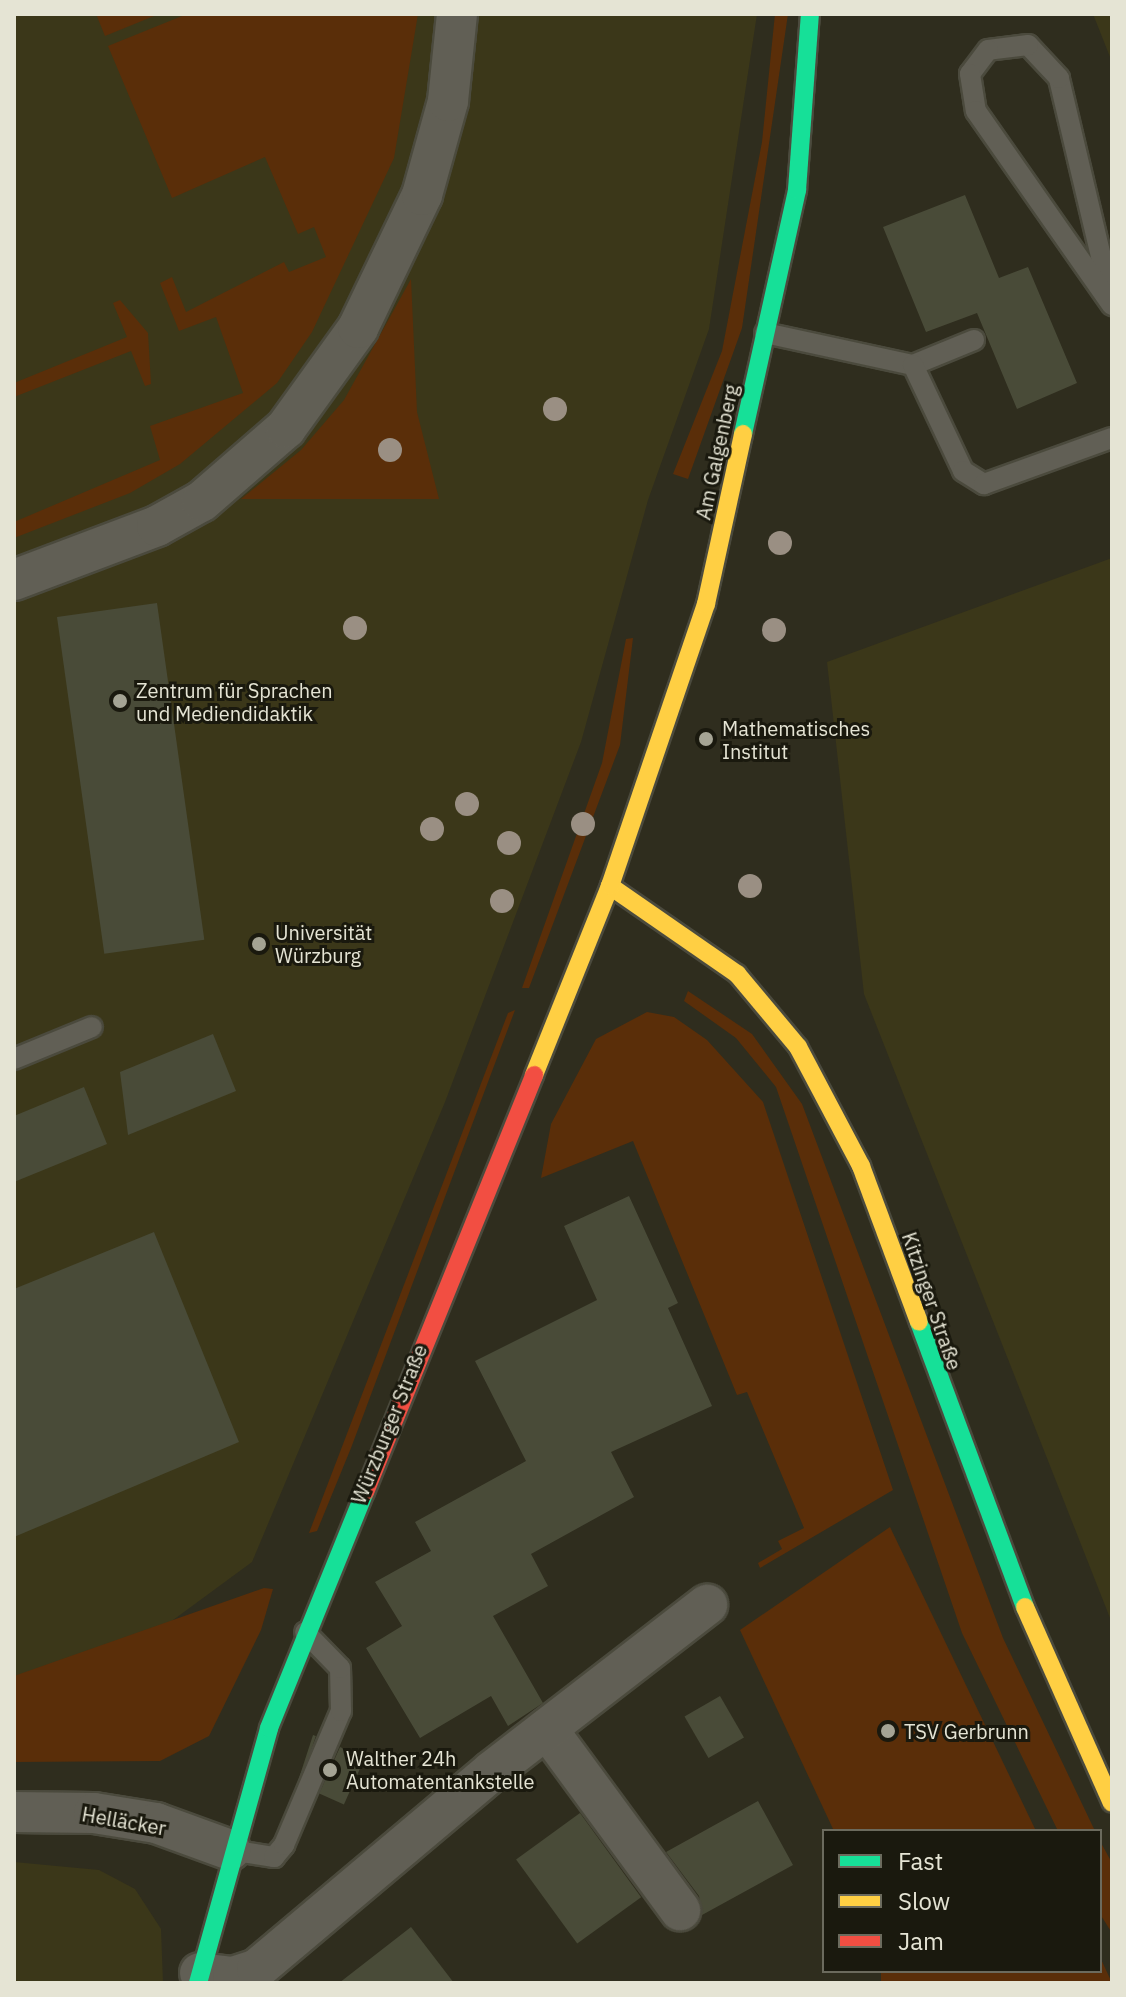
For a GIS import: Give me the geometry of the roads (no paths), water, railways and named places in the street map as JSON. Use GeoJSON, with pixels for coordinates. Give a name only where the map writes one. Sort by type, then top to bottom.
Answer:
{"type":"FeatureCollection","features":[{"type":"Feature","properties":{"kind":"street"},"geometry":{"type":"LineString","coordinates":[[14,580],[169,520],[202,501],[286,428],[358,328],[422,195],[448,101],[457,14]]}},
{"type":"Feature","properties":{"kind":"street","name":"Am Galgenberg"},"geometry":{"type":"LineString","coordinates":[[610,886],[706,604],[797,190],[810,14]]}},
{"type":"Feature","properties":{"kind":"street","name":"Würzburger Straße"},"geometry":{"type":"LineString","coordinates":[[610,886],[305,1632],[230,1850],[199,1978],[233,1977],[257,1969],[547,1729],[707,1605]]}},
{"type":"Feature","properties":{"kind":"street","name":"Kitzinger Straße"},"geometry":{"type":"LineString","coordinates":[[610,886],[737,974],[798,1047],[861,1166],[1050,1674],[1112,1803]]}},
{"type":"Feature","properties":{"kind":"street"},"geometry":{"type":"LineString","coordinates":[[547,1729],[680,1910]]}},
{"type":"Feature","properties":{"kind":"street","name":"Helläcker"},"geometry":{"type":"LineString","coordinates":[[14,1812],[94,1813],[156,1823],[230,1850]]}},
{"type":"Feature","properties":{"kind":"lane"},"geometry":{"type":"LineString","coordinates":[[1028,45],[1059,78],[1112,304],[976,111],[970,74],[988,50],[1028,45]]}},
{"type":"Feature","properties":{"kind":"lane"},"geometry":{"type":"LineString","coordinates":[[765,333],[913,365],[974,340]]}},
{"type":"Feature","properties":{"kind":"lane"},"geometry":{"type":"LineString","coordinates":[[913,365],[963,471],[984,484],[1112,438]]}},
{"type":"Feature","properties":{"kind":"lane"},"geometry":{"type":"LineString","coordinates":[[14,1059],[92,1027]]}},
{"type":"Feature","properties":{"kind":"lane"},"geometry":{"type":"LineString","coordinates":[[230,1850],[274,1857],[284,1845],[341,1711],[340,1668],[305,1632]]}},
{"type":"Feature","properties":{"kind":"place","name":"Zentrum für Sprachen und Mediendidaktik"},"geometry":{"type":"Point","coordinates":[120,701]}},
{"type":"Feature","properties":{"kind":"place","name":"Mathematisches Institut"},"geometry":{"type":"Point","coordinates":[706,739]}},
{"type":"Feature","properties":{"kind":"place","name":"Universität Würzburg"},"geometry":{"type":"Point","coordinates":[259,944]}},
{"type":"Feature","properties":{"kind":"place","name":"TSV Gerbrunn"},"geometry":{"type":"Point","coordinates":[888,1731]}},
{"type":"Feature","properties":{"kind":"place","name":"Walther 24h Automatentankstelle"},"geometry":{"type":"Point","coordinates":[330,1770]}}]}
